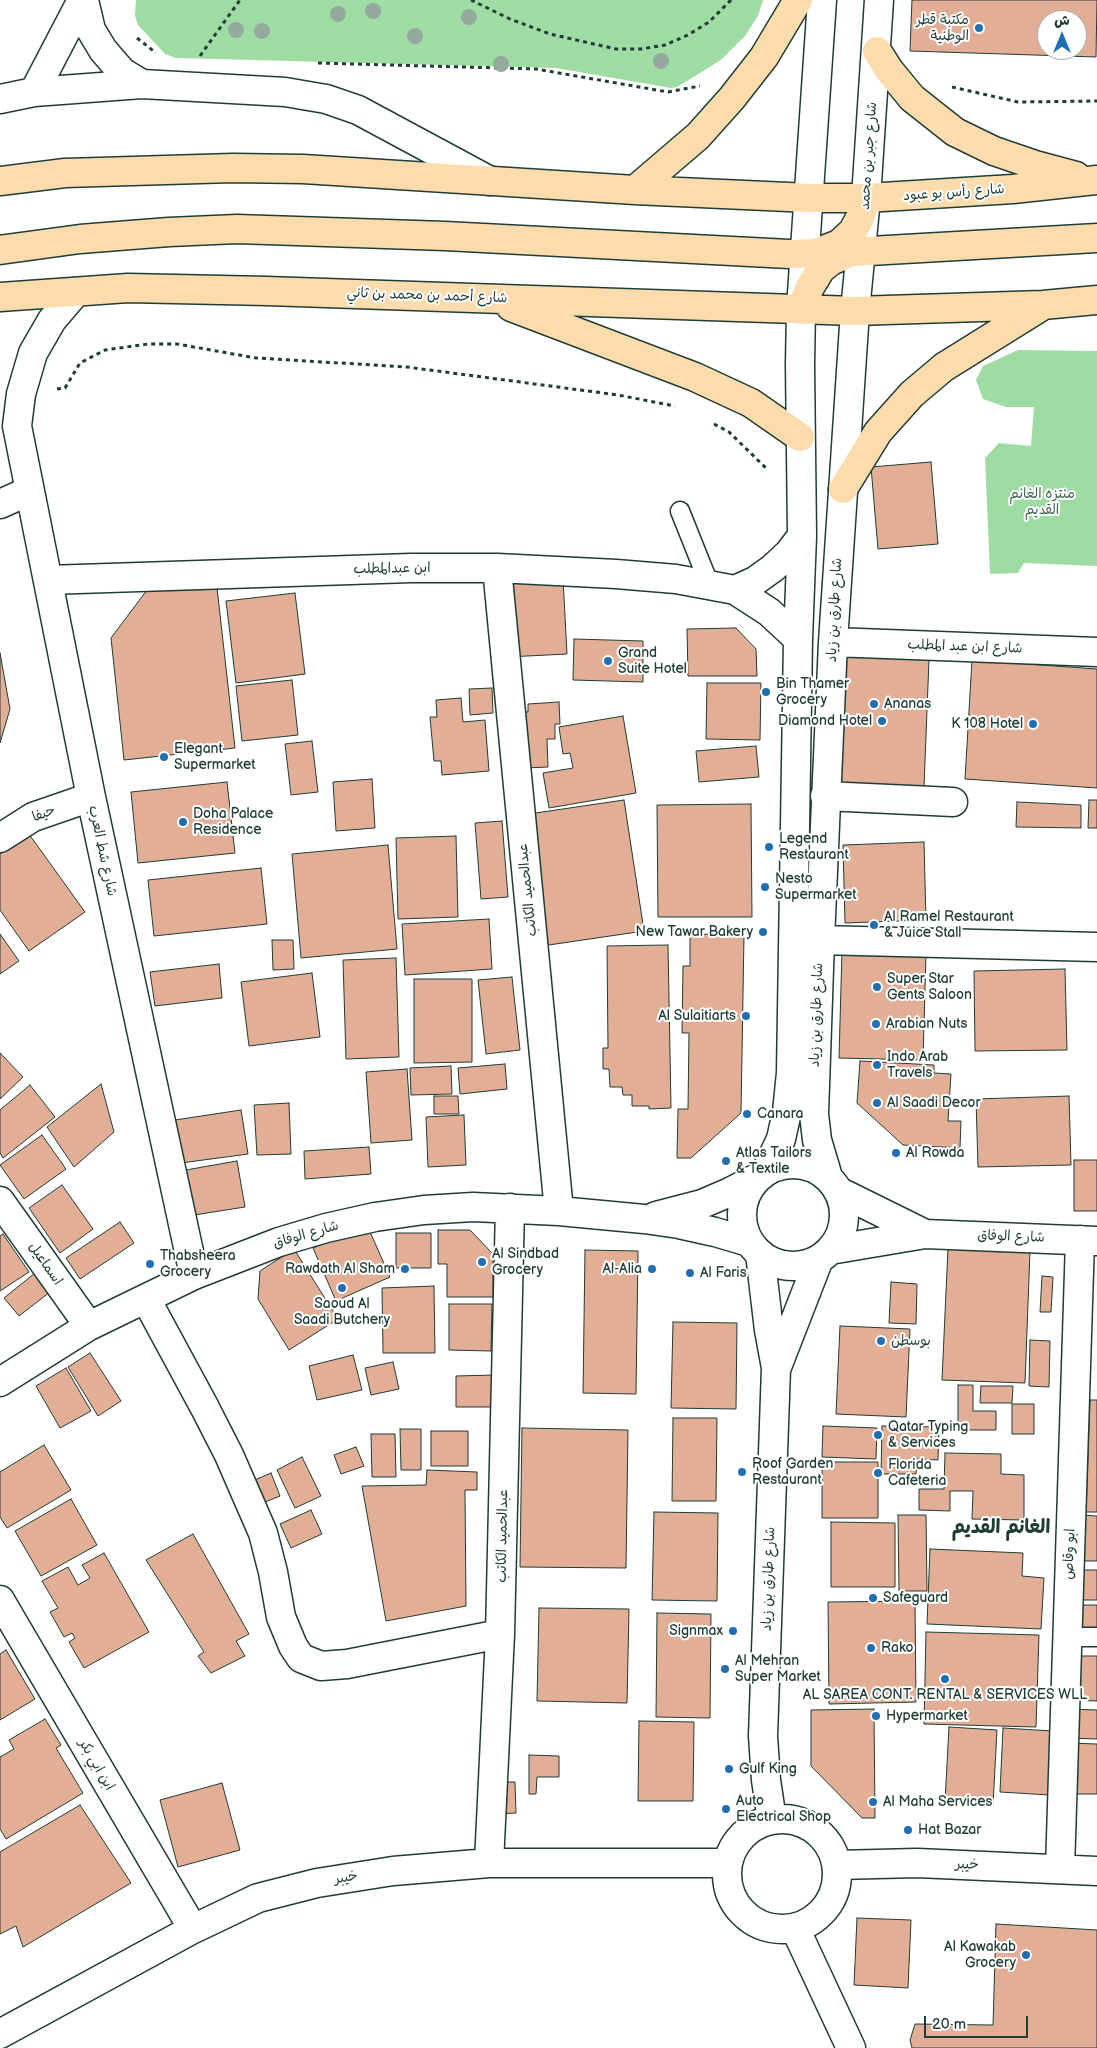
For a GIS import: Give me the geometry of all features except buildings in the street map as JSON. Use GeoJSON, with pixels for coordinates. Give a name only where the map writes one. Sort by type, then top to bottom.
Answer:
{"type":"FeatureCollection","features":[{"type":"Feature","properties":{"kind":"main road"},"geometry":{"type":"LineString","coordinates":[[635,190],[698,136],[732,98],[764,57],[798,0]]}},
{"type":"Feature","properties":{"kind":"main road"},"geometry":{"type":"LineString","coordinates":[[877,51],[900,85],[919,104],[940,121],[973,142],[1035,165],[1096,181]]}},
{"type":"Feature","properties":{"kind":"main road"},"geometry":{"type":"LineString","coordinates":[[0,181],[65,173],[233,168],[303,169],[635,190],[810,198]]}},
{"type":"Feature","properties":{"kind":"main road","name":"شارع رأس بو عبود"},"geometry":{"type":"LineString","coordinates":[[810,198],[866,198],[1004,190],[1096,181]]}},
{"type":"Feature","properties":{"kind":"main road"},"geometry":{"type":"LineString","coordinates":[[0,250],[80,239],[237,229],[445,236],[805,254],[824,251],[843,242],[860,218],[866,198]]}},
{"type":"Feature","properties":{"kind":"main road"},"geometry":{"type":"LineString","coordinates":[[801,310],[810,286],[821,269],[837,257],[852,252],[1097,238]]}},
{"type":"Feature","properties":{"kind":"main road","name":"شارع أحمد بن محمد بن ثاني"},"geometry":{"type":"LineString","coordinates":[[0,298],[128,288],[855,311]]}},
{"type":"Feature","properties":{"kind":"main road"},"geometry":{"type":"LineString","coordinates":[[489,299],[695,377],[751,403],[800,437]]}},
{"type":"Feature","properties":{"kind":"main road"},"geometry":{"type":"LineString","coordinates":[[855,311],[1043,305],[1097,300]]}},
{"type":"Feature","properties":{"kind":"main road"},"geometry":{"type":"LineString","coordinates":[[843,489],[878,432],[912,394],[944,367],[1043,305]]}},
{"type":"Feature","properties":{"kind":"street"},"geometry":{"type":"LineString","coordinates":[[83,0],[91,30],[103,50],[122,72],[142,84]]}},
{"type":"Feature","properties":{"kind":"street"},"geometry":{"type":"LineString","coordinates":[[34,92],[83,0]]}},
{"type":"Feature","properties":{"kind":"street"},"geometry":{"type":"LineString","coordinates":[[801,310],[822,0]]}},
{"type":"Feature","properties":{"kind":"street","name":"شارع جبر بن محمد"},"geometry":{"type":"LineString","coordinates":[[855,311],[866,198],[879,0]]}},
{"type":"Feature","properties":{"kind":"street"},"geometry":{"type":"LineString","coordinates":[[0,99],[34,92],[142,84],[286,92],[326,99],[358,110],[490,181]]}},
{"type":"Feature","properties":{"kind":"street","name":"شارع شط العرب"},"geometry":{"type":"LineString","coordinates":[[76,292],[52,320],[33,353],[13,409],[91,797],[194,1276]]}},
{"type":"Feature","properties":{"kind":"street","name":"شارع طارق بن زياد"},"geometry":{"type":"LineString","coordinates":[[761,1174],[781,1139],[787,1112],[791,1073],[798,640],[802,536],[800,437],[801,310]]}},
{"type":"Feature","properties":{"kind":"street","name":"شارع طارق بن زياد"},"geometry":{"type":"LineString","coordinates":[[833,1184],[817,1140],[814,1114],[825,796],[833,642],[855,311]]}},
{"type":"Feature","properties":{"kind":"street"},"geometry":{"type":"LineString","coordinates":[[0,504],[29,491]]}},
{"type":"Feature","properties":{"kind":"street"},"geometry":{"type":"LineString","coordinates":[[722,588],[755,581],[789,553],[802,536]]}},
{"type":"Feature","properties":{"kind":"street","name":"ابن عبدالمطلب"},"geometry":{"type":"LineString","coordinates":[[48,580],[411,568],[497,568],[616,574],[676,579],[722,588],[769,612],[798,640]]}},
{"type":"Feature","properties":{"kind":"street","name":"عبدالحميد الكاتب"},"geometry":{"type":"LineString","coordinates":[[497,568],[559,1211]]}},
{"type":"Feature","properties":{"kind":"street","name":"شارع ابن عبد المطلب"},"geometry":{"type":"LineString","coordinates":[[833,642],[1097,652]]}},
{"type":"Feature","properties":{"kind":"street"},"geometry":{"type":"LineString","coordinates":[[825,796],[953,802]]}},
{"type":"Feature","properties":{"kind":"street","name":"حيفا"},"geometry":{"type":"LineString","coordinates":[[0,838],[33,817],[91,797]]}},
{"type":"Feature","properties":{"kind":"street"},"geometry":{"type":"LineString","coordinates":[[820,940],[1097,947]]}},
{"type":"Feature","properties":{"kind":"street"},"geometry":{"type":"LineString","coordinates":[[796,1164],[814,1168],[833,1184],[843,1206],[844,1221],[839,1237],[824,1255],[804,1265],[788,1266],[773,1262],[754,1248],[742,1226],[741,1208],[746,1192],[761,1174],[777,1166],[796,1164]]}},
{"type":"Feature","properties":{"kind":"street","name":"شارع الوفاق"},"geometry":{"type":"LineString","coordinates":[[644,1219],[702,1204],[730,1192],[761,1174]]}},
{"type":"Feature","properties":{"kind":"street","name":"شارع الوفاق"},"geometry":{"type":"LineString","coordinates":[[833,1184],[925,1234]]}},
{"type":"Feature","properties":{"kind":"street","name":"اسماعيل"},"geometry":{"type":"LineString","coordinates":[[0,1201],[89,1326]]}},
{"type":"Feature","properties":{"kind":"street","name":"شارع الوفاق"},"geometry":{"type":"LineString","coordinates":[[0,1382],[89,1326],[194,1276],[279,1242],[326,1228],[375,1217],[424,1210],[474,1207],[559,1211],[644,1219],[714,1232],[754,1248]]}},
{"type":"Feature","properties":{"kind":"street","name":"عبدالحميد الكاتب"},"geometry":{"type":"LineString","coordinates":[[489,1863],[500,1634],[510,1208]]}},
{"type":"Feature","properties":{"kind":"street","name":"شارع الوفاق"},"geometry":{"type":"LineString","coordinates":[[824,1255],[925,1234],[1089,1241]]}},
{"type":"Feature","properties":{"kind":"street","name":"ابو وقاص"},"geometry":{"type":"LineString","coordinates":[[1060,1869],[1068,1637],[1089,1241]]}},
{"type":"Feature","properties":{"kind":"street","name":"شارع طارق بن زياد"},"geometry":{"type":"LineString","coordinates":[[754,1248],[776,1368],[763,1736],[766,1780],[772,1820]]}},
{"type":"Feature","properties":{"kind":"street","name":"شارع طارق بن زياد"},"geometry":{"type":"LineString","coordinates":[[776,1368],[824,1255]]}},
{"type":"Feature","properties":{"kind":"street"},"geometry":{"type":"LineString","coordinates":[[146,1299],[229,1455],[263,1532],[281,1617],[293,1646],[301,1658],[321,1666],[348,1664],[500,1634]]}},
{"type":"Feature","properties":{"kind":"street","name":"ابن ابي بكر"},"geometry":{"type":"LineString","coordinates":[[0,1600],[192,1929]]}},
{"type":"Feature","properties":{"kind":"street"},"geometry":{"type":"LineString","coordinates":[[772,1820],[796,1820],[811,1826],[824,1836],[832,1850],[837,1865],[838,1879],[828,1904],[819,1915],[808,1923],[795,1928],[779,1929],[763,1926],[749,1918],[738,1907],[730,1894],[727,1878],[728,1863],[732,1849],[740,1837],[752,1827],[772,1820]]}},
{"type":"Feature","properties":{"kind":"street","name":"خيبر"},"geometry":{"type":"LineString","coordinates":[[0,2034],[192,1929],[258,1898],[317,1883],[393,1871],[489,1863],[728,1863]]}},
{"type":"Feature","properties":{"kind":"street","name":"خيبر"},"geometry":{"type":"LineString","coordinates":[[837,1865],[917,1863],[1097,1871]]}},
{"type":"Feature","properties":{"kind":"street"},"geometry":{"type":"LineString","coordinates":[[795,1928],[851,2048]]}},
{"type":"Feature","properties":{"kind":"lane"},"geometry":{"type":"LineString","coordinates":[[680,511],[722,588]]}},
{"type":"Feature","properties":{"kind":"lane"},"geometry":{"type":"LineString","coordinates":[[1068,1637],[1097,1637]]}},
{"type":"Feature","properties":{"kind":"path"},"geometry":{"type":"LineString","coordinates":[[206,60],[197,60],[240,0]]}},
{"type":"Feature","properties":{"kind":"path"},"geometry":{"type":"LineString","coordinates":[[471,0],[510,19],[550,34],[616,49],[649,48],[688,35],[709,22],[731,0]]}},
{"type":"Feature","properties":{"kind":"path"},"geometry":{"type":"LineString","coordinates":[[133,34],[160,56]]}},
{"type":"Feature","properties":{"kind":"path"},"geometry":{"type":"LineString","coordinates":[[308,63],[536,69],[668,92],[702,86],[732,98]]}},
{"type":"Feature","properties":{"kind":"path"},"geometry":{"type":"LineString","coordinates":[[940,121],[949,87],[1018,102],[1097,101]]}},
{"type":"Feature","properties":{"kind":"path"},"geometry":{"type":"LineString","coordinates":[[13,409],[65,388],[80,363],[105,350],[148,344],[177,344],[256,358],[407,367],[618,395],[676,406]]}},
{"type":"Feature","properties":{"kind":"path"},"geometry":{"type":"LineString","coordinates":[[712,422],[729,432],[768,470],[801,508]]}},
{"type":"Feature","properties":{"kind":"green space"},"geometry":{"type":"Polygon","coordinates":[[[136,0],[763,0],[758,16],[745,36],[721,60],[677,87],[671,88],[556,68],[176,58],[165,54],[138,25],[135,16],[136,0]]]}},
{"type":"Feature","properties":{"kind":"green space","name":"منتزه الغانم القديم"},"geometry":{"type":"Polygon","coordinates":[[[1018,350],[1097,351],[1097,566],[1024,563],[1018,573],[990,574],[985,458],[999,443],[1031,446],[1034,407],[1006,407],[983,399],[976,380],[983,366],[1018,350]]]}},
{"type":"Feature","properties":{"kind":"place","name":"مكتبة قطر الوطنية"},"geometry":{"type":"Point","coordinates":[979,28]}},
{"type":"Feature","properties":{"kind":"place","name":"Grand Suite Hotel"},"geometry":{"type":"Point","coordinates":[608,661]}},
{"type":"Feature","properties":{"kind":"place","name":"Bin Thamer Grocery"},"geometry":{"type":"Point","coordinates":[766,692]}},
{"type":"Feature","properties":{"kind":"place","name":"Ananas"},"geometry":{"type":"Point","coordinates":[874,704]}},
{"type":"Feature","properties":{"kind":"place","name":"Diamond Hotel"},"geometry":{"type":"Point","coordinates":[882,721]}},
{"type":"Feature","properties":{"kind":"place","name":"K 108 Hotel"},"geometry":{"type":"Point","coordinates":[1033,724]}},
{"type":"Feature","properties":{"kind":"place","name":"Elegant Supermarket"},"geometry":{"type":"Point","coordinates":[164,757]}},
{"type":"Feature","properties":{"kind":"place","name":"Doha Palace Residence"},"geometry":{"type":"Point","coordinates":[183,822]}},
{"type":"Feature","properties":{"kind":"place","name":"Legend Restaurant"},"geometry":{"type":"Point","coordinates":[769,847]}},
{"type":"Feature","properties":{"kind":"place","name":"Nesto Supermarket"},"geometry":{"type":"Point","coordinates":[765,887]}},
{"type":"Feature","properties":{"kind":"place","name":"Al Ramel Restaurant & Juice Stall"},"geometry":{"type":"Point","coordinates":[874,925]}},
{"type":"Feature","properties":{"kind":"place","name":"New Tawar Bakery"},"geometry":{"type":"Point","coordinates":[763,932]}},
{"type":"Feature","properties":{"kind":"place","name":"Super Star Gents Saloon"},"geometry":{"type":"Point","coordinates":[877,987]}},
{"type":"Feature","properties":{"kind":"place","name":"Al Sulaitiarts"},"geometry":{"type":"Point","coordinates":[746,1016]}},
{"type":"Feature","properties":{"kind":"place","name":"Arabian Nuts"},"geometry":{"type":"Point","coordinates":[876,1024]}},
{"type":"Feature","properties":{"kind":"place","name":"Indo Arab Travels"},"geometry":{"type":"Point","coordinates":[877,1065]}},
{"type":"Feature","properties":{"kind":"place","name":"Al Saadi Decor"},"geometry":{"type":"Point","coordinates":[877,1103]}},
{"type":"Feature","properties":{"kind":"place","name":"Canara"},"geometry":{"type":"Point","coordinates":[747,1114]}},
{"type":"Feature","properties":{"kind":"place","name":"Al Rowda"},"geometry":{"type":"Point","coordinates":[896,1153]}},
{"type":"Feature","properties":{"kind":"place","name":"Atlas Tailors & Textile"},"geometry":{"type":"Point","coordinates":[726,1161]}},
{"type":"Feature","properties":{"kind":"place","name":"Al Sindbad Grocery"},"geometry":{"type":"Point","coordinates":[482,1262]}},
{"type":"Feature","properties":{"kind":"place","name":"Thabsheera Grocery"},"geometry":{"type":"Point","coordinates":[150,1264]}},
{"type":"Feature","properties":{"kind":"place","name":"Rawdath Al Sham"},"geometry":{"type":"Point","coordinates":[405,1269]}},
{"type":"Feature","properties":{"kind":"place","name":"Al-Alia"},"geometry":{"type":"Point","coordinates":[652,1269]}},
{"type":"Feature","properties":{"kind":"place","name":"Al Faris"},"geometry":{"type":"Point","coordinates":[690,1273]}},
{"type":"Feature","properties":{"kind":"place","name":"Saoud Al Saadi Butchery"},"geometry":{"type":"Point","coordinates":[342,1288]}},
{"type":"Feature","properties":{"kind":"place","name":"بوسطن"},"geometry":{"type":"Point","coordinates":[881,1341]}},
{"type":"Feature","properties":{"kind":"place","name":"Qatar Typing & Services"},"geometry":{"type":"Point","coordinates":[878,1435]}},
{"type":"Feature","properties":{"kind":"place","name":"Roof Garden Restaurant"},"geometry":{"type":"Point","coordinates":[742,1472]}},
{"type":"Feature","properties":{"kind":"place","name":"Florida Cafeteria"},"geometry":{"type":"Point","coordinates":[878,1473]}},
{"type":"Feature","properties":{"kind":"place","name":"Safeguard"},"geometry":{"type":"Point","coordinates":[873,1598]}},
{"type":"Feature","properties":{"kind":"place","name":"Signmax"},"geometry":{"type":"Point","coordinates":[733,1631]}},
{"type":"Feature","properties":{"kind":"place","name":"Rako"},"geometry":{"type":"Point","coordinates":[871,1648]}},
{"type":"Feature","properties":{"kind":"place","name":"Al Mehran Super Market"},"geometry":{"type":"Point","coordinates":[725,1669]}},
{"type":"Feature","properties":{"kind":"place","name":"AL SAREA CONT. RENTAL & SERVICES WLL"},"geometry":{"type":"Point","coordinates":[945,1679]}},
{"type":"Feature","properties":{"kind":"place","name":"Hypermarket"},"geometry":{"type":"Point","coordinates":[876,1716]}},
{"type":"Feature","properties":{"kind":"place","name":"Gulf King"},"geometry":{"type":"Point","coordinates":[729,1769]}},
{"type":"Feature","properties":{"kind":"place","name":"Al Maha Services"},"geometry":{"type":"Point","coordinates":[873,1802]}},
{"type":"Feature","properties":{"kind":"place","name":"Auto Electrical Shop"},"geometry":{"type":"Point","coordinates":[726,1809]}},
{"type":"Feature","properties":{"kind":"place","name":"Hat Bazar"},"geometry":{"type":"Point","coordinates":[908,1830]}},
{"type":"Feature","properties":{"kind":"place","name":"Al Kawakab Grocery"},"geometry":{"type":"Point","coordinates":[1026,1955]}},
{"type":"Feature","properties":{"kind":"district","name":"الغانم القديم"},"geometry":{"type":"Point","coordinates":[1001,1528]}}]}
